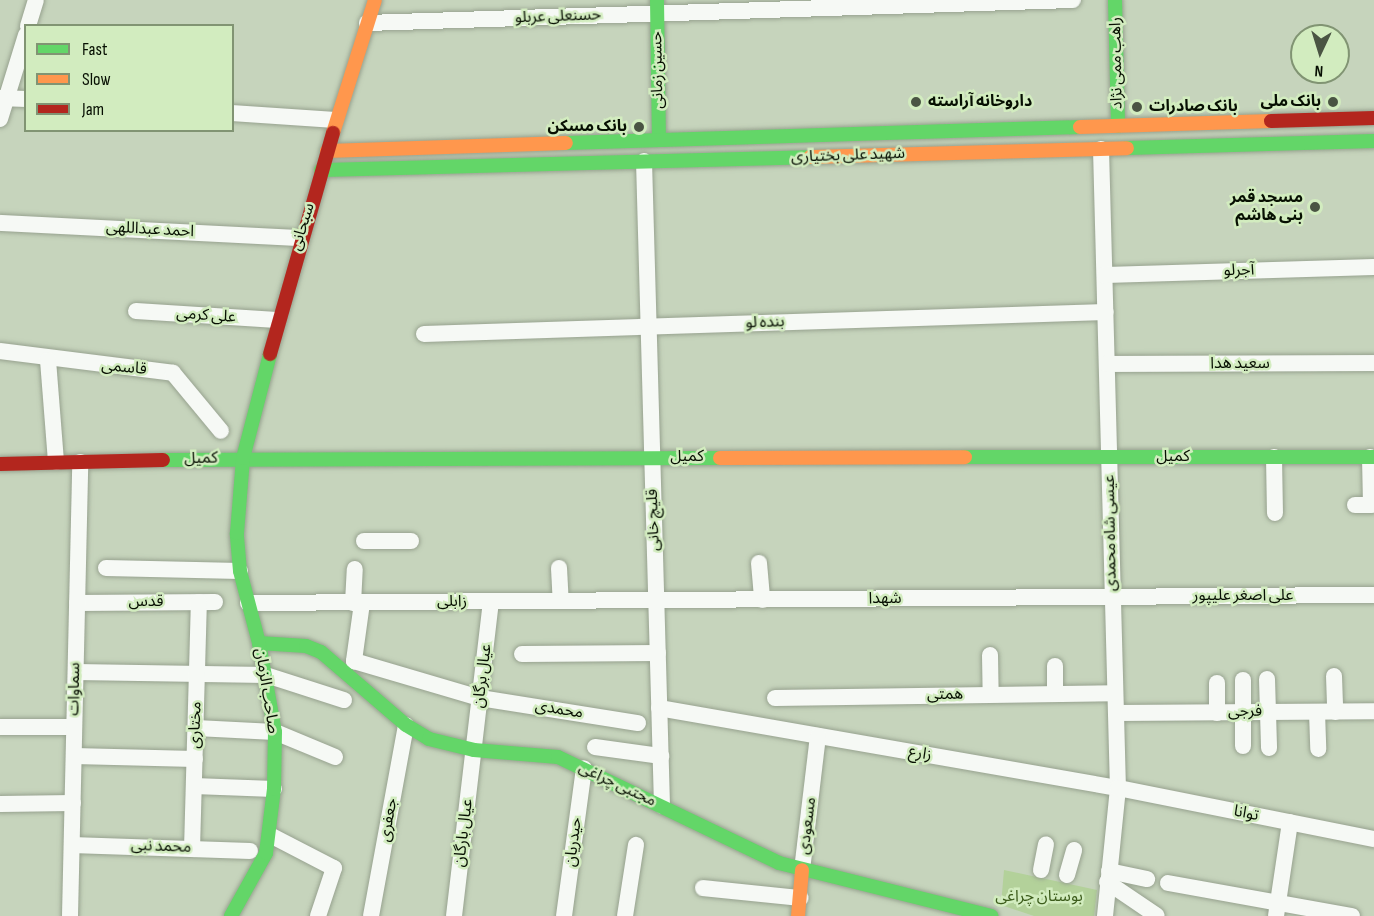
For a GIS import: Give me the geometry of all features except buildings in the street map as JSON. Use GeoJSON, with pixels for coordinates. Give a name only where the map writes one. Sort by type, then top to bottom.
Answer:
{"type":"FeatureCollection","features":[{"type":"Feature","properties":{"kind":"main road","name":"سبحانی"},"geometry":{"type":"LineString","coordinates":[[243,458],[300,238],[374,0]]}},
{"type":"Feature","properties":{"kind":"main road","name":"راهب ممی نژاد"},"geometry":{"type":"LineString","coordinates":[[1110,148],[1118,126],[1116,0]]}},
{"type":"Feature","properties":{"kind":"main road","name":"حسین زمانی"},"geometry":{"type":"LineString","coordinates":[[652,161],[659,140],[657,7]]}},
{"type":"Feature","properties":{"kind":"main road","name":"شهید علی بختیاری"},"geometry":{"type":"LineString","coordinates":[[327,151],[1374,118]]}},
{"type":"Feature","properties":{"kind":"main road","name":"شهید علی بختیاری"},"geometry":{"type":"LineString","coordinates":[[321,170],[1374,141]]}},
{"type":"Feature","properties":{"kind":"main road","name":"کمیل"},"geometry":{"type":"LineString","coordinates":[[0,464],[243,458],[1372,457]]}},
{"type":"Feature","properties":{"kind":"main road","name":"صاحب الزمان"},"geometry":{"type":"LineString","coordinates":[[231,916],[258,868],[270,835],[274,789],[275,732],[266,675],[240,571],[237,533],[243,458]]}},
{"type":"Feature","properties":{"kind":"main road","name":"مجتبی چراغی"},"geometry":{"type":"LineString","coordinates":[[259,643],[306,646],[321,652],[406,725],[429,740],[474,750],[530,752],[558,757],[662,806],[736,845],[802,870],[981,915]]}},
{"type":"Feature","properties":{"kind":"main road","name":"مسعودی"},"geometry":{"type":"LineString","coordinates":[[798,916],[802,870]]}},
{"type":"Feature","properties":{"kind":"street"},"geometry":{"type":"LineString","coordinates":[[29,24],[36,0]]}},
{"type":"Feature","properties":{"kind":"street","name":"حسنعلی عربلو"},"geometry":{"type":"LineString","coordinates":[[367,23],[657,7],[1073,0]]}},
{"type":"Feature","properties":{"kind":"street"},"geometry":{"type":"LineString","coordinates":[[0,119],[3,98],[24,40]]}},
{"type":"Feature","properties":{"kind":"street"},"geometry":{"type":"LineString","coordinates":[[3,98],[24,99]]}},
{"type":"Feature","properties":{"kind":"street"},"geometry":{"type":"LineString","coordinates":[[234,113],[335,120]]}},
{"type":"Feature","properties":{"kind":"street","name":"عیسی شاه محمدی"},"geometry":{"type":"LineString","coordinates":[[1105,916],[1118,788],[1105,275],[1110,148]]}},
{"type":"Feature","properties":{"kind":"street","name":"قلیچ خانی"},"geometry":{"type":"LineString","coordinates":[[652,161],[648,327],[662,806]]}},
{"type":"Feature","properties":{"kind":"street","name":"احمد عبداللهی"},"geometry":{"type":"LineString","coordinates":[[0,223],[300,238]]}},
{"type":"Feature","properties":{"kind":"street","name":"آجرلو"},"geometry":{"type":"LineString","coordinates":[[1105,275],[1374,267]]}},
{"type":"Feature","properties":{"kind":"street","name":"علی کرمی"},"geometry":{"type":"LineString","coordinates":[[136,311],[277,320]]}},
{"type":"Feature","properties":{"kind":"street","name":"بنده لو"},"geometry":{"type":"LineString","coordinates":[[424,334],[1106,312]]}},
{"type":"Feature","properties":{"kind":"street","name":"قاسمی"},"geometry":{"type":"LineString","coordinates":[[0,351],[48,360],[173,373],[221,431]]}},
{"type":"Feature","properties":{"kind":"street"},"geometry":{"type":"LineString","coordinates":[[48,360],[56,462]]}},
{"type":"Feature","properties":{"kind":"street","name":"سعید هدا"},"geometry":{"type":"LineString","coordinates":[[1107,364],[1374,363]]}},
{"type":"Feature","properties":{"kind":"street"},"geometry":{"type":"LineString","coordinates":[[1274,457],[1275,513]]}},
{"type":"Feature","properties":{"kind":"street"},"geometry":{"type":"LineString","coordinates":[[1363,505],[1372,457]]}},
{"type":"Feature","properties":{"kind":"street","name":"سماوات"},"geometry":{"type":"LineString","coordinates":[[70,916],[80,462]]}},
{"type":"Feature","properties":{"kind":"street"},"geometry":{"type":"LineString","coordinates":[[364,541],[411,541]]}},
{"type":"Feature","properties":{"kind":"street"},"geometry":{"type":"LineString","coordinates":[[759,563],[762,600]]}},
{"type":"Feature","properties":{"kind":"street"},"geometry":{"type":"LineString","coordinates":[[106,568],[240,571]]}},
{"type":"Feature","properties":{"kind":"street"},"geometry":{"type":"LineString","coordinates":[[559,568],[561,601]]}},
{"type":"Feature","properties":{"kind":"street"},"geometry":{"type":"LineString","coordinates":[[355,570],[357,603]]}},
{"type":"Feature","properties":{"kind":"street","name":"علی اصغر علیپور"},"geometry":{"type":"LineString","coordinates":[[1113,597],[1374,595]]}},
{"type":"Feature","properties":{"kind":"street","name":"شهدا"},"geometry":{"type":"LineString","coordinates":[[656,600],[1113,597]]}},
{"type":"Feature","properties":{"kind":"street","name":"زابلی"},"geometry":{"type":"LineString","coordinates":[[248,603],[656,600]]}},
{"type":"Feature","properties":{"kind":"street","name":"قدس"},"geometry":{"type":"LineString","coordinates":[[77,603],[207,602]]}},
{"type":"Feature","properties":{"kind":"street","name":"مختاری"},"geometry":{"type":"LineString","coordinates":[[192,849],[197,674],[207,602]]}},
{"type":"Feature","properties":{"kind":"street","name":"عیال برگان"},"geometry":{"type":"LineString","coordinates":[[474,750],[491,602]]}},
{"type":"Feature","properties":{"kind":"street","name":"محمدی"},"geometry":{"type":"LineString","coordinates":[[357,603],[354,661],[480,698],[638,723]]}},
{"type":"Feature","properties":{"kind":"street"},"geometry":{"type":"LineString","coordinates":[[522,654],[658,653]]}},
{"type":"Feature","properties":{"kind":"street"},"geometry":{"type":"LineString","coordinates":[[990,655],[991,694]]}},
{"type":"Feature","properties":{"kind":"street"},"geometry":{"type":"LineString","coordinates":[[1055,666],[1055,694]]}},
{"type":"Feature","properties":{"kind":"street"},"geometry":{"type":"LineString","coordinates":[[76,672],[266,675],[344,700]]}},
{"type":"Feature","properties":{"kind":"street"},"geometry":{"type":"LineString","coordinates":[[1334,676],[1335,712]]}},
{"type":"Feature","properties":{"kind":"street"},"geometry":{"type":"LineString","coordinates":[[1267,679],[1269,748]]}},
{"type":"Feature","properties":{"kind":"street"},"geometry":{"type":"LineString","coordinates":[[1243,680],[1243,746]]}},
{"type":"Feature","properties":{"kind":"street"},"geometry":{"type":"LineString","coordinates":[[1217,683],[1217,713]]}},
{"type":"Feature","properties":{"kind":"street","name":"همتی"},"geometry":{"type":"LineString","coordinates":[[775,698],[1115,693]]}},
{"type":"Feature","properties":{"kind":"street","name":"زارع"},"geometry":{"type":"LineString","coordinates":[[659,708],[1118,788]]}},
{"type":"Feature","properties":{"kind":"street","name":"فرجی"},"geometry":{"type":"LineString","coordinates":[[1116,713],[1374,711]]}},
{"type":"Feature","properties":{"kind":"street"},"geometry":{"type":"LineString","coordinates":[[1317,712],[1318,749]]}},
{"type":"Feature","properties":{"kind":"street","name":"جعفری"},"geometry":{"type":"LineString","coordinates":[[371,916],[406,725]]}},
{"type":"Feature","properties":{"kind":"street"},"geometry":{"type":"LineString","coordinates":[[0,727],[74,727]]}},
{"type":"Feature","properties":{"kind":"street"},"geometry":{"type":"LineString","coordinates":[[196,728],[275,732],[335,757]]}},
{"type":"Feature","properties":{"kind":"street","name":"مسعودی"},"geometry":{"type":"LineString","coordinates":[[802,870],[818,736]]}},
{"type":"Feature","properties":{"kind":"street"},"geometry":{"type":"LineString","coordinates":[[594,747],[661,756]]}},
{"type":"Feature","properties":{"kind":"street","name":"عیال بارگان"},"geometry":{"type":"LineString","coordinates":[[454,916],[474,750]]}},
{"type":"Feature","properties":{"kind":"street"},"geometry":{"type":"LineString","coordinates":[[74,756],[195,759]]}},
{"type":"Feature","properties":{"kind":"street","name":"حیدریان"},"geometry":{"type":"LineString","coordinates":[[564,916],[584,768]]}},
{"type":"Feature","properties":{"kind":"street"},"geometry":{"type":"LineString","coordinates":[[194,786],[274,789]]}},
{"type":"Feature","properties":{"kind":"street","name":"توانا"},"geometry":{"type":"LineString","coordinates":[[1118,788],[1374,839]]}},
{"type":"Feature","properties":{"kind":"street"},"geometry":{"type":"LineString","coordinates":[[0,804],[73,803]]}},
{"type":"Feature","properties":{"kind":"street"},"geometry":{"type":"LineString","coordinates":[[1277,909],[1290,822]]}},
{"type":"Feature","properties":{"kind":"street"},"geometry":{"type":"LineString","coordinates":[[270,835],[334,868],[318,916]]}},
{"type":"Feature","properties":{"kind":"street"},"geometry":{"type":"LineString","coordinates":[[1041,870],[1046,844]]}},
{"type":"Feature","properties":{"kind":"street","name":"محمد نبی"},"geometry":{"type":"LineString","coordinates":[[72,845],[250,851]]}},
{"type":"Feature","properties":{"kind":"street"},"geometry":{"type":"LineString","coordinates":[[625,916],[636,845]]}},
{"type":"Feature","properties":{"kind":"street"},"geometry":{"type":"LineString","coordinates":[[1067,875],[1074,850]]}},
{"type":"Feature","properties":{"kind":"street"},"geometry":{"type":"LineString","coordinates":[[1108,876],[1147,879]]}},
{"type":"Feature","properties":{"kind":"street"},"geometry":{"type":"LineString","coordinates":[[1108,876],[1157,916]]}},
{"type":"Feature","properties":{"kind":"street"},"geometry":{"type":"LineString","coordinates":[[1168,883],[1277,909],[1352,916]]}},
{"type":"Feature","properties":{"kind":"street"},"geometry":{"type":"LineString","coordinates":[[703,888],[800,898]]}},
{"type":"Feature","properties":{"kind":"green space","name":"بوستان چراغی"},"geometry":{"type":"Polygon","coordinates":[[[1004,870],[1097,890],[1094,916],[1034,916],[1001,905],[1004,870]]]}},
{"type":"Feature","properties":{"kind":"traffic: fast"},"geometry":{"type":"LineString","coordinates":[[657,0],[659,140]]}},
{"type":"Feature","properties":{"kind":"traffic: fast"},"geometry":{"type":"LineString","coordinates":[[1115,0],[1118,126]]}},
{"type":"Feature","properties":{"kind":"traffic: fast"},"geometry":{"type":"LineString","coordinates":[[566,143],[1080,127]]}},
{"type":"Feature","properties":{"kind":"traffic: fast"},"geometry":{"type":"LineString","coordinates":[[1127,148],[1374,141]]}},
{"type":"Feature","properties":{"kind":"traffic: fast"},"geometry":{"type":"LineString","coordinates":[[321,170],[810,157]]}},
{"type":"Feature","properties":{"kind":"traffic: fast"},"geometry":{"type":"LineString","coordinates":[[231,916],[266,853],[274,789],[275,732],[259,643],[240,571],[237,533],[243,458],[270,354]]}},
{"type":"Feature","properties":{"kind":"traffic: fast"},"geometry":{"type":"LineString","coordinates":[[965,457],[1374,457]]}},
{"type":"Feature","properties":{"kind":"traffic: fast"},"geometry":{"type":"LineString","coordinates":[[163,460],[720,458]]}},
{"type":"Feature","properties":{"kind":"traffic: fast"},"geometry":{"type":"LineString","coordinates":[[259,643],[306,646],[321,652],[406,725],[429,739],[474,750],[558,757],[779,863],[992,916]]}},
{"type":"Feature","properties":{"kind":"traffic: slow"},"geometry":{"type":"LineString","coordinates":[[333,133],[375,0]]}},
{"type":"Feature","properties":{"kind":"traffic: slow"},"geometry":{"type":"LineString","coordinates":[[1080,127],[1271,121]]}},
{"type":"Feature","properties":{"kind":"traffic: slow"},"geometry":{"type":"LineString","coordinates":[[327,151],[566,143]]}},
{"type":"Feature","properties":{"kind":"traffic: slow"},"geometry":{"type":"LineString","coordinates":[[810,157],[1127,148]]}},
{"type":"Feature","properties":{"kind":"traffic: slow"},"geometry":{"type":"LineString","coordinates":[[720,458],[965,457]]}},
{"type":"Feature","properties":{"kind":"traffic: slow"},"geometry":{"type":"LineString","coordinates":[[798,916],[802,870]]}},
{"type":"Feature","properties":{"kind":"traffic: jam"},"geometry":{"type":"LineString","coordinates":[[1271,121],[1374,118]]}},
{"type":"Feature","properties":{"kind":"traffic: jam"},"geometry":{"type":"LineString","coordinates":[[270,354],[333,133]]}},
{"type":"Feature","properties":{"kind":"traffic: jam"},"geometry":{"type":"LineString","coordinates":[[0,464],[163,460]]}},
{"type":"Feature","properties":{"kind":"place","name":"داروخانه آراسته"},"geometry":{"type":"Point","coordinates":[916,102]}},
{"type":"Feature","properties":{"kind":"place","name":"بانک ملی"},"geometry":{"type":"Point","coordinates":[1333,102]}},
{"type":"Feature","properties":{"kind":"place","name":"بانک صادرات"},"geometry":{"type":"Point","coordinates":[1137,107]}},
{"type":"Feature","properties":{"kind":"place","name":"بانک مسکن"},"geometry":{"type":"Point","coordinates":[639,127]}},
{"type":"Feature","properties":{"kind":"place","name":"مسجد قمر بنی هاشم"},"geometry":{"type":"Point","coordinates":[1315,207]}}]}
